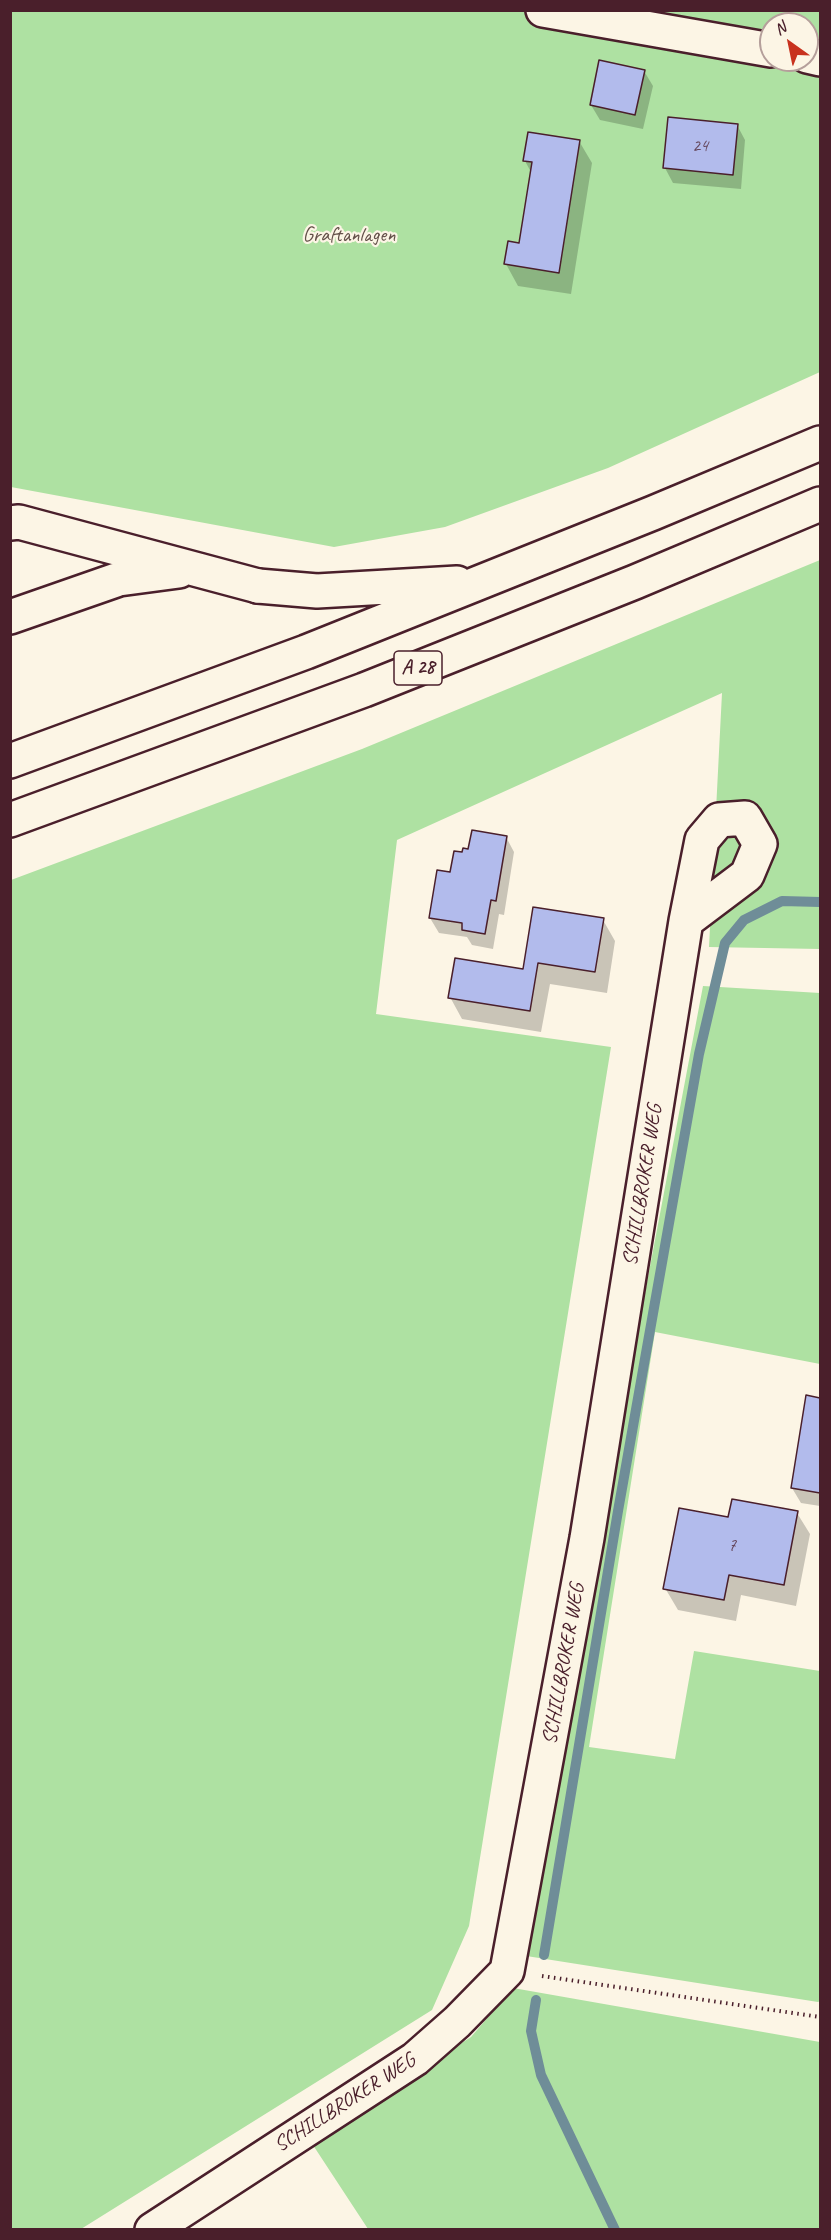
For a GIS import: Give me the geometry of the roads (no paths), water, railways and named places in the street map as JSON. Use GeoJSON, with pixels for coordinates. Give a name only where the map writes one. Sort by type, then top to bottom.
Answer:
{"type":"FeatureCollection","features":[{"type":"Feature","properties":{"kind":"main road"},"geometry":{"type":"LineString","coordinates":[[543,10],[759,48]]}},
{"type":"Feature","properties":{"kind":"main road","name":"A 28"},"geometry":{"type":"LineString","coordinates":[[10,761],[306,652],[820,443]]}},
{"type":"Feature","properties":{"kind":"main road","name":"A 28"},"geometry":{"type":"LineString","coordinates":[[10,820],[375,685],[635,582],[820,504]]}},
{"type":"Feature","properties":{"kind":"main road"},"geometry":{"type":"LineString","coordinates":[[10,523],[19,522],[258,586],[317,591],[485,581]]}},
{"type":"Feature","properties":{"kind":"main road"},"geometry":{"type":"LineString","coordinates":[[10,617],[119,579],[192,569]]}},
{"type":"Feature","properties":{"kind":"main road","name":"SCHILLBROKER WEG"},"geometry":{"type":"LineString","coordinates":[[152,2229],[415,2059],[457,2022],[507,1971],[587,1538],[686,921]]}},
{"type":"Feature","properties":{"kind":"waterway"},"geometry":{"type":"LineString","coordinates":[[544,1955],[618,1511],[699,1054],[725,943],[744,920],[782,901],[820,902]]}},
{"type":"Feature","properties":{"kind":"waterway"},"geometry":{"type":"LineString","coordinates":[[536,2000],[531,2031],[541,2075],[615,2230]]}},
{"type":"Feature","properties":{"kind":"park label","name":"Graftanlagen"},"geometry":{"type":"Point","coordinates":[349,235]}}]}
